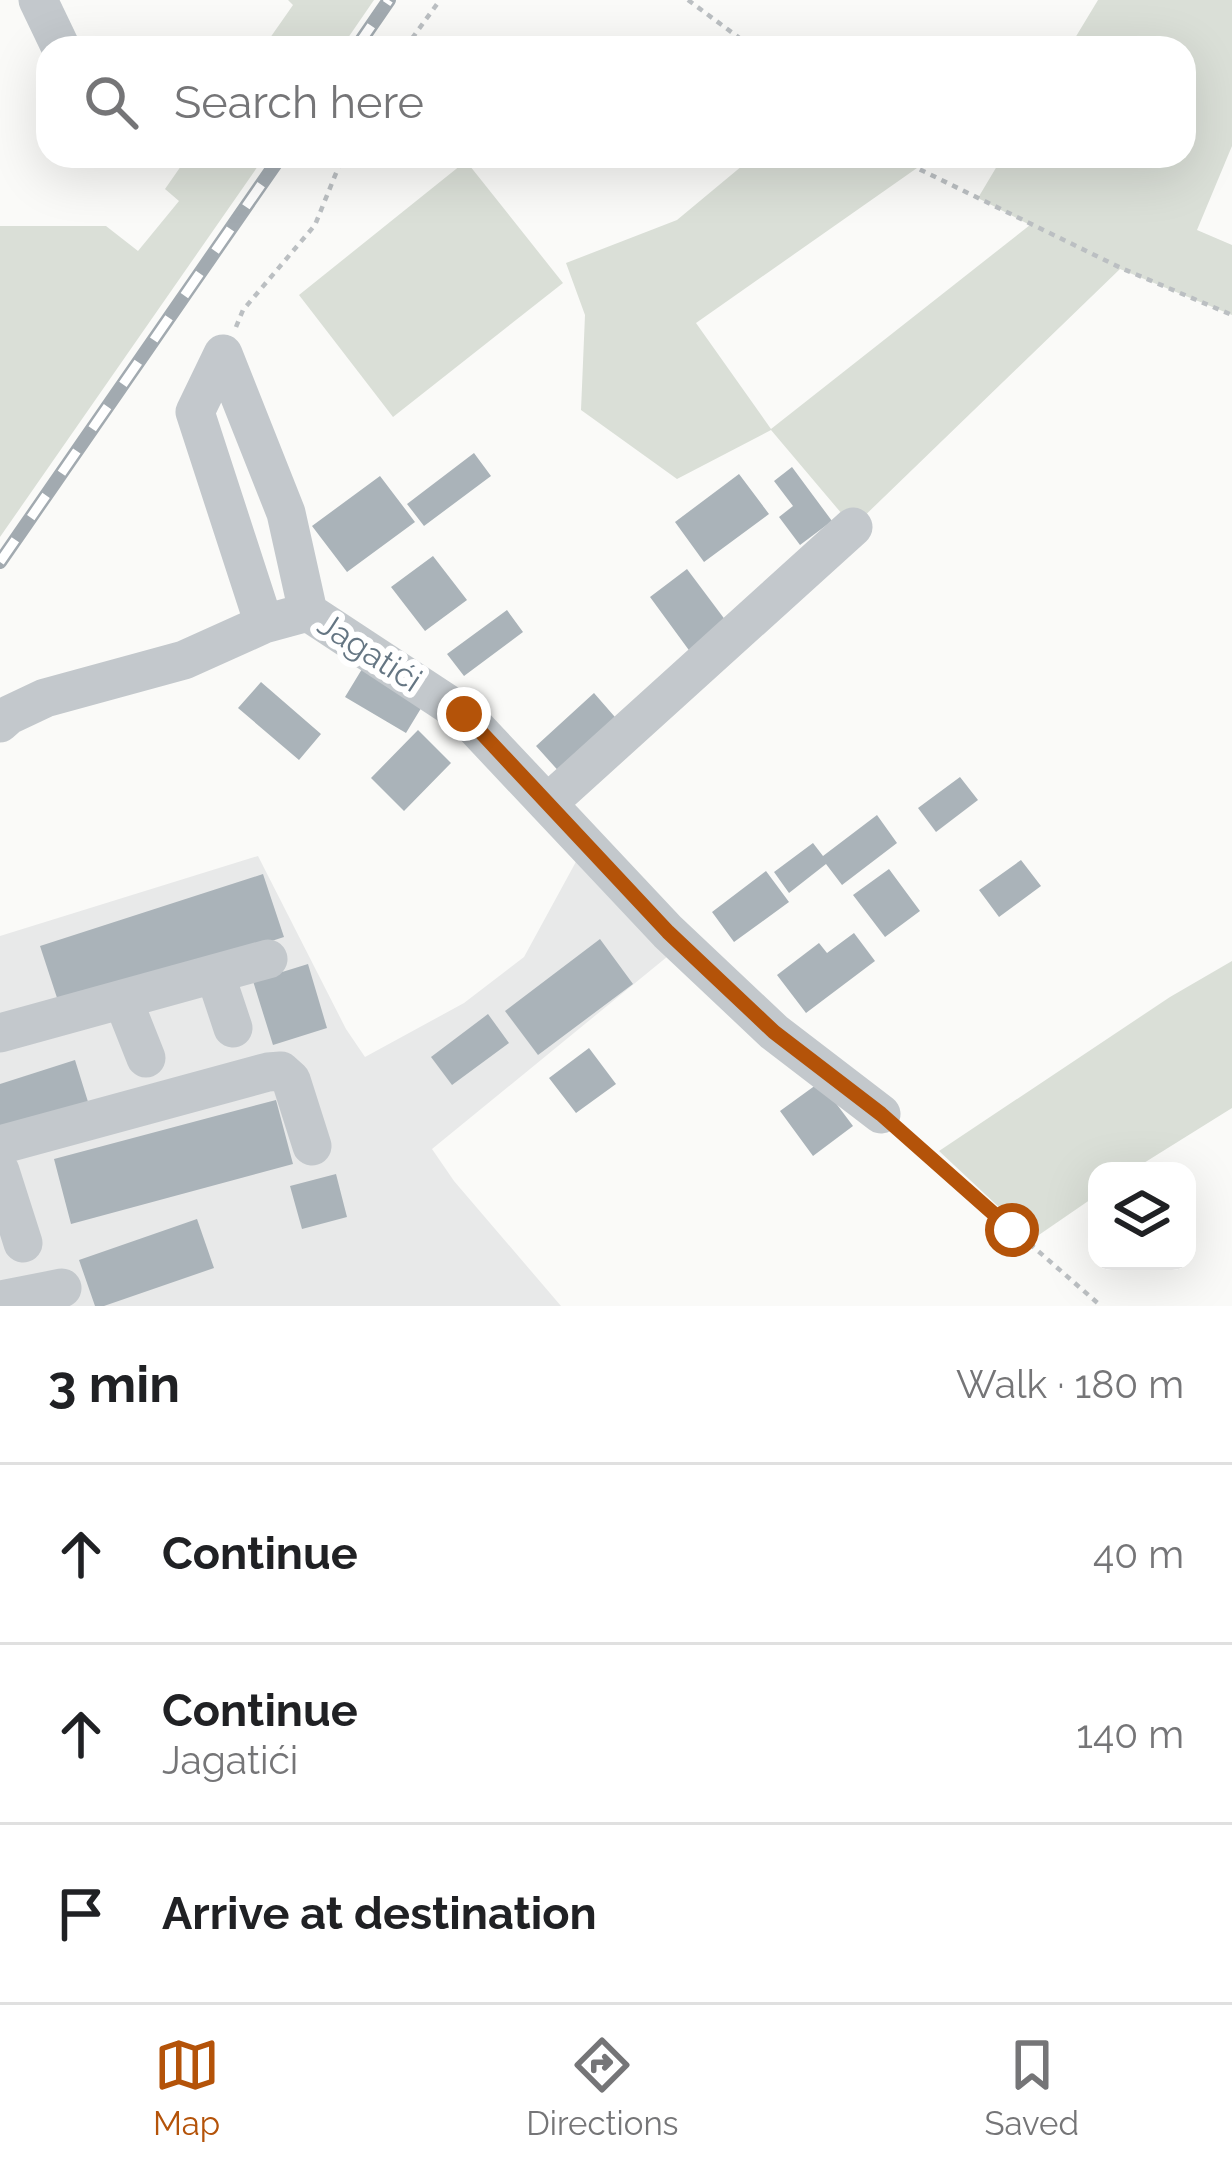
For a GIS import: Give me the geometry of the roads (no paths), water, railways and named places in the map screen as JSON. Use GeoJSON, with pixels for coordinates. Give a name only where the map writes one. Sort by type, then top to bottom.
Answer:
{"type":"FeatureCollection","features":[{"type":"Feature","properties":{"kind":"street"},"geometry":{"type":"LineString","coordinates":[[38,0],[55,36]]}},
{"type":"Feature","properties":{"kind":"street"},"geometry":{"type":"LineString","coordinates":[[264,624],[195,412],[223,354],[286,513],[308,612]]}},
{"type":"Feature","properties":{"kind":"street"},"geometry":{"type":"LineString","coordinates":[[548,803],[853,527]]}},
{"type":"Feature","properties":{"kind":"street","name":"Jagatići"},"geometry":{"type":"LineString","coordinates":[[0,723],[45,698],[184,660],[264,624],[308,612],[464,714],[668,932],[774,1032],[881,1114]]}},
{"type":"Feature","properties":{"kind":"street"},"geometry":{"type":"LineString","coordinates":[[0,1033],[268,958]]}},
{"type":"Feature","properties":{"kind":"street"},"geometry":{"type":"LineString","coordinates":[[215,974],[233,1028]]}},
{"type":"Feature","properties":{"kind":"street"},"geometry":{"type":"LineString","coordinates":[[123,1000],[146,1058]]}},
{"type":"Feature","properties":{"kind":"street"},"geometry":{"type":"LineString","coordinates":[[0,1145],[281,1071],[291,1080],[312,1146]]}},
{"type":"Feature","properties":{"kind":"street"},"geometry":{"type":"LineString","coordinates":[[0,1171],[23,1244]]}},
{"type":"Feature","properties":{"kind":"street"},"geometry":{"type":"LineString","coordinates":[[0,1300],[62,1288]]}},
{"type":"Feature","properties":{"kind":"railway"},"geometry":{"type":"LineString","coordinates":[[364,36],[389,0]]}},
{"type":"Feature","properties":{"kind":"railway"},"geometry":{"type":"LineString","coordinates":[[0,562],[273,168]]}}]}
